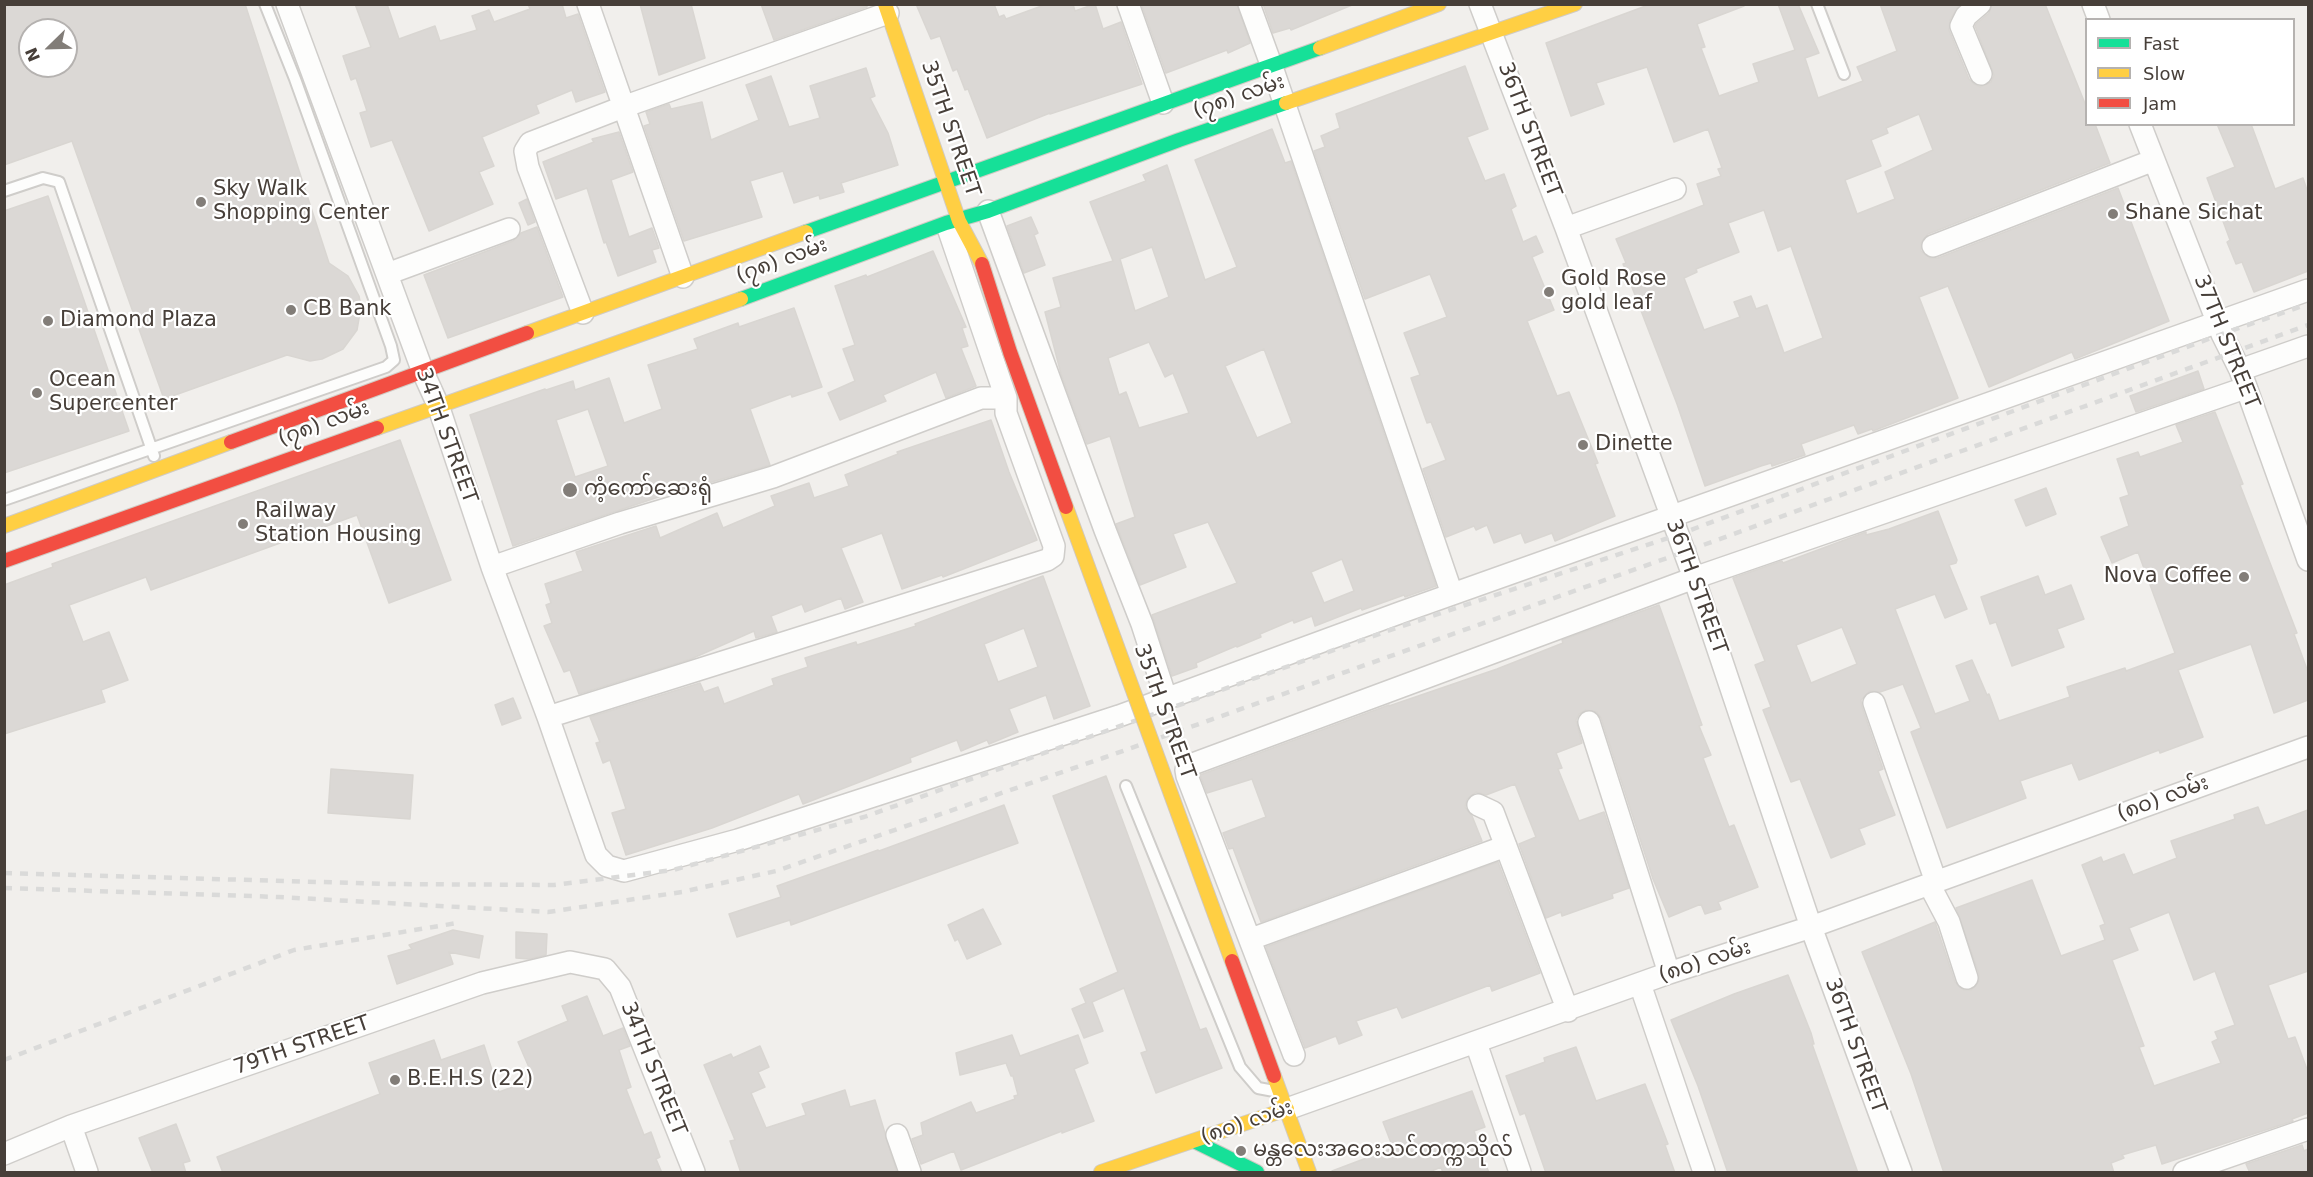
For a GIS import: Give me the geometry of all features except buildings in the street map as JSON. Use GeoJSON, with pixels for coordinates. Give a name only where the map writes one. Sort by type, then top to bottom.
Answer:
{"type":"FeatureCollection","features":[{"type":"Feature","properties":{"kind":"main road","name":"(၇၈) လမ်း"},"geometry":{"type":"LineString","coordinates":[[4,561],[165,485],[235,460],[423,372],[965,174],[1163,103],[1272,67],[1439,4]]}},
{"type":"Feature","properties":{"kind":"main road","name":"(၇၈) လမ်း"},"geometry":{"type":"LineString","coordinates":[[4,526],[165,485],[235,460],[438,405],[719,307],[953,222],[979,210],[1575,4]]}},
{"type":"Feature","properties":{"kind":"main road","name":"35TH STREET"},"geometry":{"type":"LineString","coordinates":[[886,9],[946,181],[953,222],[982,264],[1010,352],[1309,1173]]}},
{"type":"Feature","properties":{"kind":"main road","name":"35TH STREET"},"geometry":{"type":"LineString","coordinates":[[979,210],[982,264]]}},
{"type":"Feature","properties":{"kind":"main road","name":"(၈၀) လမ်း"},"geometry":{"type":"LineString","coordinates":[[1105,1172],[1194,1141],[1284,1101]]}},
{"type":"Feature","properties":{"kind":"main road"},"geometry":{"type":"LineString","coordinates":[[1194,1141],[1257,1173]]}},
{"type":"Feature","properties":{"kind":"street","name":"34TH STREET"},"geometry":{"type":"LineString","coordinates":[[287,4],[423,372],[438,405],[492,567],[596,855],[607,866],[624,871],[738,840],[1119,716],[1166,698]]}},
{"type":"Feature","properties":{"kind":"street"},"geometry":{"type":"LineString","coordinates":[[588,4],[682,277]]}},
{"type":"Feature","properties":{"kind":"street"},"geometry":{"type":"LineString","coordinates":[[1128,4],[1163,103]]}},
{"type":"Feature","properties":{"kind":"street"},"geometry":{"type":"LineString","coordinates":[[1249,4],[1452,594]]}},
{"type":"Feature","properties":{"kind":"street","name":"36TH STREET"},"geometry":{"type":"LineString","coordinates":[[1480,4],[1566,228],[1694,578],[1811,927],[1901,1173]]}},
{"type":"Feature","properties":{"kind":"street"},"geometry":{"type":"LineString","coordinates":[[1980,4],[1966,16],[1961,26],[1981,74]]}},
{"type":"Feature","properties":{"kind":"street"},"geometry":{"type":"LineString","coordinates":[[583,313],[528,167],[525,151],[530,143],[886,9]]}},
{"type":"Feature","properties":{"kind":"street","name":"37TH STREET"},"geometry":{"type":"LineString","coordinates":[[2141,126],[2242,379],[2308,560]]}},
{"type":"Feature","properties":{"kind":"street"},"geometry":{"type":"LineString","coordinates":[[1933,246],[2154,159]]}},
{"type":"Feature","properties":{"kind":"street"},"geometry":{"type":"LineString","coordinates":[[1566,228],[1675,189]]}},
{"type":"Feature","properties":{"kind":"street"},"geometry":{"type":"LineString","coordinates":[[979,210],[1142,624],[1166,698],[2308,290]]}},
{"type":"Feature","properties":{"kind":"street"},"geometry":{"type":"LineString","coordinates":[[548,717],[1035,564],[1053,556],[1054,546],[1006,413],[1006,398],[953,222]]}},
{"type":"Feature","properties":{"kind":"street"},"geometry":{"type":"LineString","coordinates":[[387,274],[509,229]]}},
{"type":"Feature","properties":{"kind":"street"},"geometry":{"type":"LineString","coordinates":[[1294,1055],[1187,776],[1186,770],[1190,765],[1694,578],[2242,379],[2308,346]]}},
{"type":"Feature","properties":{"kind":"street"},"geometry":{"type":"LineString","coordinates":[[492,567],[620,523],[773,477],[981,398],[1006,398]]}},
{"type":"Feature","properties":{"kind":"street"},"geometry":{"type":"LineString","coordinates":[[1874,703],[1967,978]]}},
{"type":"Feature","properties":{"kind":"street"},"geometry":{"type":"LineString","coordinates":[[1589,722],[1669,974]]}},
{"type":"Feature","properties":{"kind":"street","name":"(၈၀) လမ်း"},"geometry":{"type":"LineString","coordinates":[[1284,1101],[1476,1043],[1640,984],[1811,927],[2308,747]]}},
{"type":"Feature","properties":{"kind":"street"},"geometry":{"type":"LineString","coordinates":[[1478,805],[1493,812],[1568,1011]]}},
{"type":"Feature","properties":{"kind":"street"},"geometry":{"type":"LineString","coordinates":[[1251,939],[1506,846]]}},
{"type":"Feature","properties":{"kind":"street","name":"79TH STREET"},"geometry":{"type":"LineString","coordinates":[[4,1154],[71,1126],[482,983],[570,962],[605,969]]}},
{"type":"Feature","properties":{"kind":"street","name":"34TH STREET"},"geometry":{"type":"LineString","coordinates":[[605,969],[620,987],[694,1173]]}},
{"type":"Feature","properties":{"kind":"street"},"geometry":{"type":"LineString","coordinates":[[1640,984],[1704,1173]]}},
{"type":"Feature","properties":{"kind":"street"},"geometry":{"type":"LineString","coordinates":[[1476,1043],[1520,1173]]}},
{"type":"Feature","properties":{"kind":"street"},"geometry":{"type":"LineString","coordinates":[[71,1126],[87,1173]]}},
{"type":"Feature","properties":{"kind":"street"},"geometry":{"type":"LineString","coordinates":[[2184,1173],[2308,1129]]}},
{"type":"Feature","properties":{"kind":"street"},"geometry":{"type":"LineString","coordinates":[[897,1135],[910,1173]]}},
{"type":"Feature","properties":{"kind":"lane"},"geometry":{"type":"LineString","coordinates":[[4,501],[386,367],[394,360],[391,346],[295,79],[265,4]]}},
{"type":"Feature","properties":{"kind":"lane"},"geometry":{"type":"LineString","coordinates":[[1817,4],[1844,75]]}},
{"type":"Feature","properties":{"kind":"lane"},"geometry":{"type":"LineString","coordinates":[[295,79],[316,83]]}},
{"type":"Feature","properties":{"kind":"lane"},"geometry":{"type":"LineString","coordinates":[[4,191],[43,177],[59,182],[165,485]]}},
{"type":"Feature","properties":{"kind":"lane"},"geometry":{"type":"LineString","coordinates":[[1126,786],[1240,1067],[1258,1088],[1284,1101]]}},
{"type":"Feature","properties":{"kind":"railway"},"geometry":{"type":"LineString","coordinates":[[4,873],[390,884],[554,885],[673,870],[864,817],[1396,628],[1677,535],[2308,304]]}},
{"type":"Feature","properties":{"kind":"railway"},"geometry":{"type":"LineString","coordinates":[[4,888],[279,897],[548,912],[682,892],[776,871],[1684,552],[2308,325]]}},
{"type":"Feature","properties":{"kind":"railway"},"geometry":{"type":"LineString","coordinates":[[4,1060],[294,950],[457,923]]}},
{"type":"Feature","properties":{"kind":"traffic: fast"},"geometry":{"type":"LineString","coordinates":[[806,232],[1320,48]]}},
{"type":"Feature","properties":{"kind":"traffic: fast"},"geometry":{"type":"LineString","coordinates":[[741,299],[946,223],[988,211],[1286,103]]}},
{"type":"Feature","properties":{"kind":"traffic: fast"},"geometry":{"type":"LineString","coordinates":[[1194,1141],[1257,1172]]}},
{"type":"Feature","properties":{"kind":"traffic: slow"},"geometry":{"type":"LineString","coordinates":[[885,4],[959,221],[982,264]]}},
{"type":"Feature","properties":{"kind":"traffic: slow"},"geometry":{"type":"LineString","coordinates":[[1320,48],[1439,4]]}},
{"type":"Feature","properties":{"kind":"traffic: slow"},"geometry":{"type":"LineString","coordinates":[[1286,103],[1575,4]]}},
{"type":"Feature","properties":{"kind":"traffic: slow"},"geometry":{"type":"LineString","coordinates":[[527,333],[806,232]]}},
{"type":"Feature","properties":{"kind":"traffic: slow"},"geometry":{"type":"LineString","coordinates":[[377,428],[741,299]]}},
{"type":"Feature","properties":{"kind":"traffic: slow"},"geometry":{"type":"LineString","coordinates":[[4,526],[231,442]]}},
{"type":"Feature","properties":{"kind":"traffic: slow"},"geometry":{"type":"LineString","coordinates":[[1066,507],[1232,961]]}},
{"type":"Feature","properties":{"kind":"traffic: slow"},"geometry":{"type":"LineString","coordinates":[[1274,1076],[1309,1172]]}},
{"type":"Feature","properties":{"kind":"traffic: slow"},"geometry":{"type":"LineString","coordinates":[[1101,1172],[1287,1109]]}},
{"type":"Feature","properties":{"kind":"traffic: jam"},"geometry":{"type":"LineString","coordinates":[[982,264],[1010,352],[1066,507]]}},
{"type":"Feature","properties":{"kind":"traffic: jam"},"geometry":{"type":"LineString","coordinates":[[231,442],[527,333]]}},
{"type":"Feature","properties":{"kind":"traffic: jam"},"geometry":{"type":"LineString","coordinates":[[4,561],[377,428]]}},
{"type":"Feature","properties":{"kind":"traffic: jam"},"geometry":{"type":"LineString","coordinates":[[1232,961],[1274,1076]]}},
{"type":"Feature","properties":{"kind":"place","name":"Sky Walk Shopping Center"},"geometry":{"type":"Point","coordinates":[201,202]}},
{"type":"Feature","properties":{"kind":"place","name":"Shane Sichat"},"geometry":{"type":"Point","coordinates":[2113,214]}},
{"type":"Feature","properties":{"kind":"place","name":"Gold Rose gold leaf"},"geometry":{"type":"Point","coordinates":[1549,292]}},
{"type":"Feature","properties":{"kind":"place","name":"CB Bank"},"geometry":{"type":"Point","coordinates":[291,310]}},
{"type":"Feature","properties":{"kind":"place","name":"Diamond Plaza"},"geometry":{"type":"Point","coordinates":[48,321]}},
{"type":"Feature","properties":{"kind":"place","name":"Ocean Supercenter"},"geometry":{"type":"Point","coordinates":[37,393]}},
{"type":"Feature","properties":{"kind":"place","name":"Dinette"},"geometry":{"type":"Point","coordinates":[1583,445]}},
{"type":"Feature","properties":{"kind":"place","name":"ကံ့ကော်ဆေးရုံ"},"geometry":{"type":"Point","coordinates":[570,490]}},
{"type":"Feature","properties":{"kind":"place","name":"Railway Station Housing"},"geometry":{"type":"Point","coordinates":[243,524]}},
{"type":"Feature","properties":{"kind":"place","name":"Nova Coffee"},"geometry":{"type":"Point","coordinates":[2244,577]}},
{"type":"Feature","properties":{"kind":"place","name":"B.E.H.S (22)"},"geometry":{"type":"Point","coordinates":[395,1080]}},
{"type":"Feature","properties":{"kind":"place","name":"မန္တလေးအဝေးသင်တက္ကသိုလ်"},"geometry":{"type":"Point","coordinates":[1241,1151]}}]}
